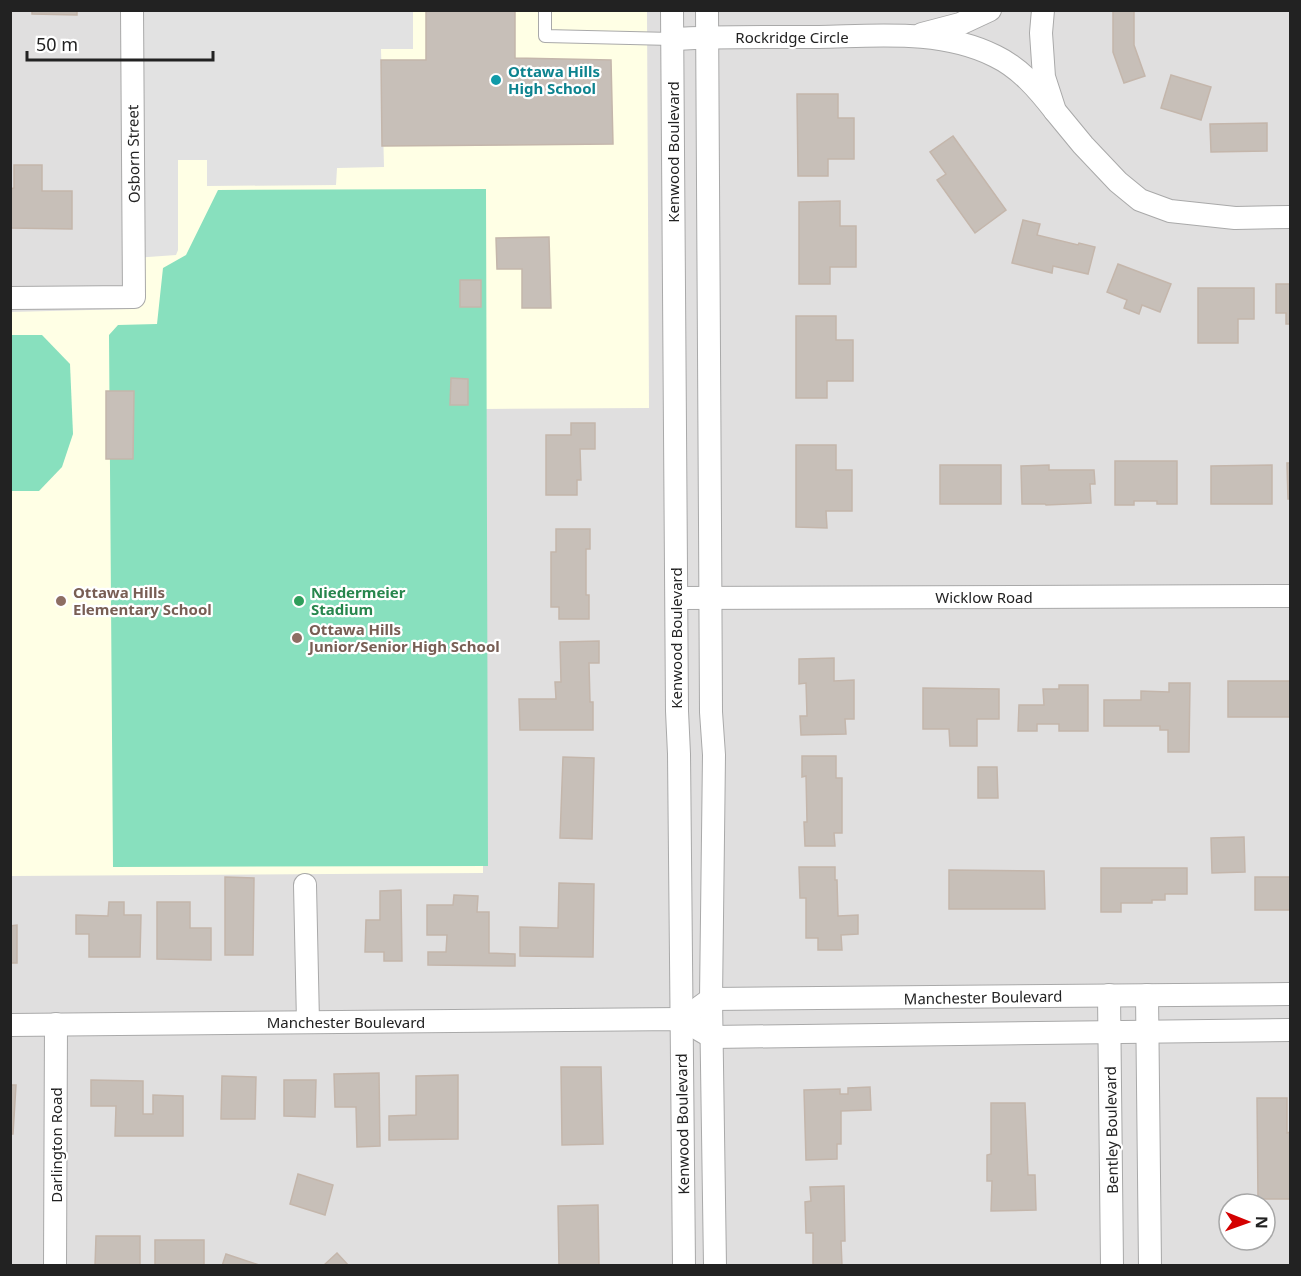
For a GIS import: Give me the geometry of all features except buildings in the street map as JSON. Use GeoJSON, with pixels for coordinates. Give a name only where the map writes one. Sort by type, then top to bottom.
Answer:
{"type":"FeatureCollection","features":[{"type":"Feature","properties":{"kind":"street","name":"Osborn Street"},"geometry":{"type":"LineString","coordinates":[[10,298],[134,297],[132,10]]}},
{"type":"Feature","properties":{"kind":"street","name":"Kenwood Boulevard"},"geometry":{"type":"LineString","coordinates":[[672,10],[684,1266]]}},
{"type":"Feature","properties":{"kind":"street","name":"Kenwood Boulevard"},"geometry":{"type":"LineString","coordinates":[[707,10],[711,712],[714,754],[711,999],[715,1266]]}},
{"type":"Feature","properties":{"kind":"street","name":"Rockridge Circle"},"geometry":{"type":"LineString","coordinates":[[912,36],[960,24],[990,10]]}},
{"type":"Feature","properties":{"kind":"street"},"geometry":{"type":"LineString","coordinates":[[1042,22],[1044,77],[1055,111]]}},
{"type":"Feature","properties":{"kind":"street","name":"Rockridge Circle"},"geometry":{"type":"LineString","coordinates":[[672,39],[912,36],[961,43],[995,56],[1022,73],[1040,91],[1083,146],[1118,182],[1140,200],[1170,212],[1235,218],[1290,217]]}},
{"type":"Feature","properties":{"kind":"street","name":"Wicklow Road"},"geometry":{"type":"LineString","coordinates":[[676,598],[1290,596]]}},
{"type":"Feature","properties":{"kind":"street"},"geometry":{"type":"LineString","coordinates":[[305,885],[308,1022]]}},
{"type":"Feature","properties":{"kind":"street","name":"Manchester Boulevard"},"geometry":{"type":"LineString","coordinates":[[711,999],[1290,994]]}},
{"type":"Feature","properties":{"kind":"street","name":"Bentley Boulevard"},"geometry":{"type":"LineString","coordinates":[[1109,995],[1112,1266]]}},
{"type":"Feature","properties":{"kind":"street"},"geometry":{"type":"LineString","coordinates":[[1147,995],[1150,1266]]}},
{"type":"Feature","properties":{"kind":"street"},"geometry":{"type":"LineString","coordinates":[[711,999],[681,1019],[712,1037],[1290,1030]]}},
{"type":"Feature","properties":{"kind":"street","name":"Manchester Boulevard"},"geometry":{"type":"LineString","coordinates":[[10,1024],[681,1019]]}},
{"type":"Feature","properties":{"kind":"street","name":"Darlington Road"},"geometry":{"type":"LineString","coordinates":[[55,1266],[56,1024]]}},
{"type":"Feature","properties":{"kind":"lane"},"geometry":{"type":"LineString","coordinates":[[545,10],[546,36],[672,39]]}},
{"type":"Feature","properties":{"kind":"shaded area"},"geometry":{"type":"Polygon","coordinates":[[[10,11],[1290,11],[1290,1265],[11,1265],[10,11]]]}},
{"type":"Feature","properties":{"kind":"shaded area"},"geometry":{"type":"Polygon","coordinates":[[[132,11],[413,11],[413,49],[381,49],[384,167],[337,168],[336,185],[207,186],[207,160],[178,160],[178,250],[176,255],[134,258],[132,11]]]}},
{"type":"Feature","properties":{"kind":"shaded area","name":"Ottawa Hills Junior/Senior High School"},"geometry":{"type":"Polygon","coordinates":[[[140,11],[647,11],[649,408],[483,409],[483,873],[11,876],[10,312],[130,309],[136,296],[140,11]]]}},
{"type":"Feature","properties":{"kind":"green space","name":"Niedermeier Stadium"},"geometry":{"type":"Polygon","coordinates":[[[486,189],[488,866],[113,867],[109,335],[118,325],[157,324],[163,268],[186,255],[218,190],[486,189]]]}},
{"type":"Feature","properties":{"kind":"green space"},"geometry":{"type":"Polygon","coordinates":[[[11,335],[42,335],[70,364],[73,434],[62,467],[39,491],[11,491],[11,335]]]}},
{"type":"Feature","properties":{"kind":"place","name":"Ottawa Hills High School"},"geometry":{"type":"Point","coordinates":[496,80]}},
{"type":"Feature","properties":{"kind":"place","name":"Ottawa Hills Elementary School"},"geometry":{"type":"Point","coordinates":[61,601]}},
{"type":"Feature","properties":{"kind":"place","name":"Niedermeier Stadium"},"geometry":{"type":"Point","coordinates":[299,601]}},
{"type":"Feature","properties":{"kind":"place","name":"Ottawa Hills Junior/Senior High School"},"geometry":{"type":"Point","coordinates":[297,638]}}]}
